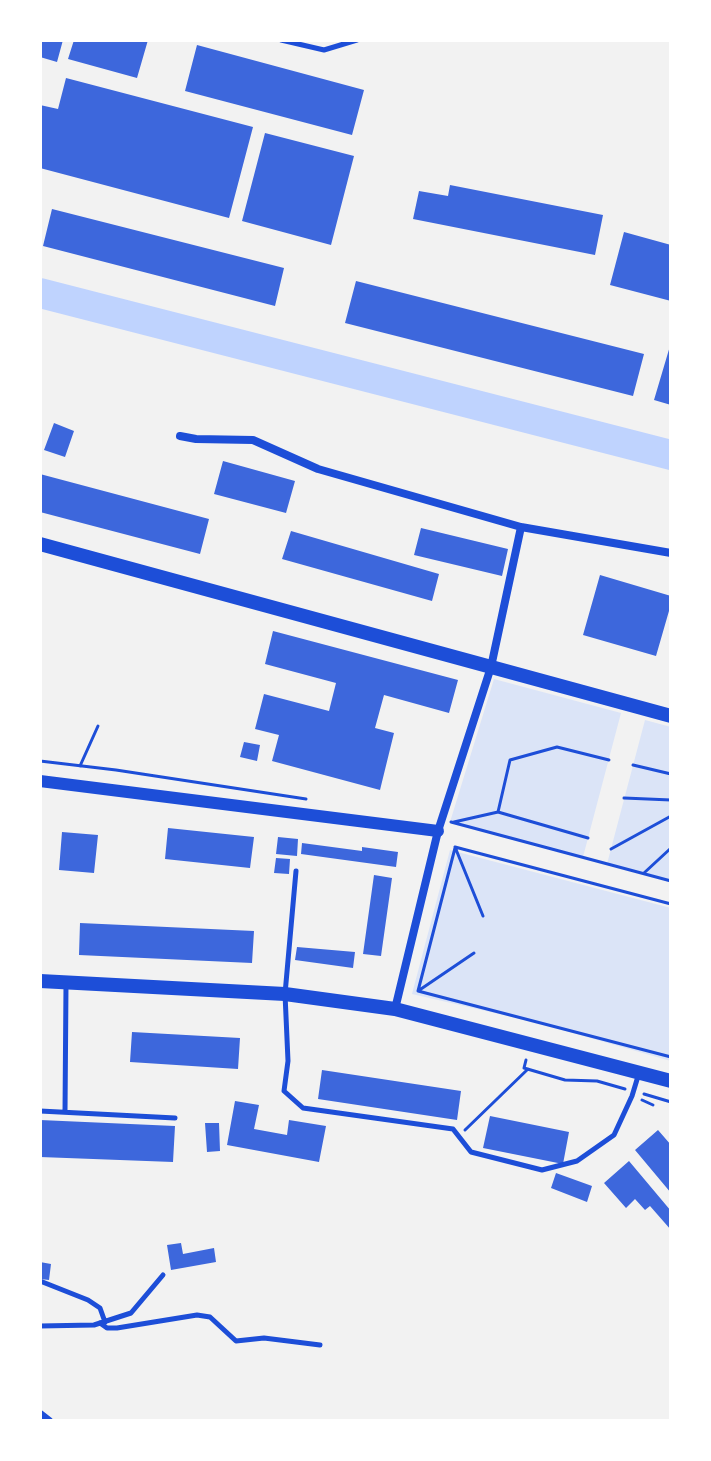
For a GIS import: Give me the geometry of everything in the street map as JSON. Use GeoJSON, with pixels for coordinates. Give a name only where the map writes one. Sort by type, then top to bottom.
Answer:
{"type":"FeatureCollection","features":[{"type":"Feature","properties":{"kind":"main road"},"geometry":{"type":"LineString","coordinates":[[40,544],[671,716]]}},
{"type":"Feature","properties":{"kind":"main road"},"geometry":{"type":"LineString","coordinates":[[40,981],[285,994],[395,1009],[671,1081]]}},
{"type":"Feature","properties":{"kind":"street"},"geometry":{"type":"LineString","coordinates":[[180,436],[253,440],[318,469],[521,527],[671,553]]}},
{"type":"Feature","properties":{"kind":"street"},"geometry":{"type":"LineString","coordinates":[[395,1009],[438,831],[491,667],[521,527]]}},
{"type":"Feature","properties":{"kind":"street"},"geometry":{"type":"LineString","coordinates":[[40,781],[438,831]]}},
{"type":"Feature","properties":{"kind":"street"},"geometry":{"type":"LineString","coordinates":[[40,1414],[49,1421]]}},
{"type":"Feature","properties":{"kind":"lane"},"geometry":{"type":"LineString","coordinates":[[281,40],[324,50],[357,40]]}},
{"type":"Feature","properties":{"kind":"lane"},"geometry":{"type":"LineString","coordinates":[[296,871],[285,994],[288,1061],[284,1091],[303,1108],[453,1129],[471,1152],[542,1170],[577,1161],[614,1135],[639,1072]]}},
{"type":"Feature","properties":{"kind":"lane"},"geometry":{"type":"LineString","coordinates":[[65,1112],[66,982]]}},
{"type":"Feature","properties":{"kind":"lane"},"geometry":{"type":"LineString","coordinates":[[40,1111],[175,1118]]}},
{"type":"Feature","properties":{"kind":"lane"},"geometry":{"type":"LineString","coordinates":[[40,1326],[102,1322],[131,1313],[163,1275]]}},
{"type":"Feature","properties":{"kind":"lane"},"geometry":{"type":"LineString","coordinates":[[40,1281],[100,1308],[102,1322],[107,1328],[197,1315],[210,1317],[236,1341],[264,1338],[320,1345]]}},
{"type":"Feature","properties":{"kind":"path"},"geometry":{"type":"LineString","coordinates":[[80,766],[98,726]]}},
{"type":"Feature","properties":{"kind":"path"},"geometry":{"type":"LineString","coordinates":[[498,812],[510,760],[557,747],[609,760]]}},
{"type":"Feature","properties":{"kind":"path"},"geometry":{"type":"LineString","coordinates":[[633,765],[671,774]]}},
{"type":"Feature","properties":{"kind":"path"},"geometry":{"type":"LineString","coordinates":[[624,798],[671,800]]}},
{"type":"Feature","properties":{"kind":"path"},"geometry":{"type":"LineString","coordinates":[[450,822],[498,812],[588,838]]}},
{"type":"Feature","properties":{"kind":"path"},"geometry":{"type":"LineString","coordinates":[[611,849],[671,816]]}},
{"type":"Feature","properties":{"kind":"path"},"geometry":{"type":"LineString","coordinates":[[455,847],[671,904]]}},
{"type":"Feature","properties":{"kind":"path"},"geometry":{"type":"LineString","coordinates":[[455,847],[483,916]]}},
{"type":"Feature","properties":{"kind":"path"},"geometry":{"type":"LineString","coordinates":[[418,991],[455,847]]}},
{"type":"Feature","properties":{"kind":"path"},"geometry":{"type":"LineString","coordinates":[[644,873],[671,848]]}},
{"type":"Feature","properties":{"kind":"path"},"geometry":{"type":"LineString","coordinates":[[418,991],[474,953]]}},
{"type":"Feature","properties":{"kind":"path"},"geometry":{"type":"LineString","coordinates":[[418,991],[671,1057]]}},
{"type":"Feature","properties":{"kind":"path"},"geometry":{"type":"LineString","coordinates":[[459,1136],[526,1068],[565,1080],[597,1081],[671,1102]]}},
{"type":"Feature","properties":{"kind":"shaded area"},"geometry":{"type":"Polygon","coordinates":[[[494,679],[621,713],[583,857],[450,822],[494,679]]]}},
{"type":"Feature","properties":{"kind":"shaded area"},"geometry":{"type":"Polygon","coordinates":[[[645,720],[671,727],[671,880],[607,864],[645,720]]]}},
{"type":"Feature","properties":{"kind":"shaded area"},"geometry":{"type":"Polygon","coordinates":[[[450,850],[671,908],[671,1061],[538,1023],[412,994],[450,850]]]}},
{"type":"Feature","properties":{"kind":"building"},"geometry":{"type":"Polygon","coordinates":[[[40,40],[63,40],[57,62],[40,57],[40,40]]]}},
{"type":"Feature","properties":{"kind":"building"},"geometry":{"type":"Polygon","coordinates":[[[74,40],[148,40],[137,78],[68,59],[74,40]]]}},
{"type":"Feature","properties":{"kind":"building"},"geometry":{"type":"Polygon","coordinates":[[[197,45],[364,90],[352,135],[185,91],[197,45]]]}},
{"type":"Feature","properties":{"kind":"building"},"geometry":{"type":"Polygon","coordinates":[[[66,78],[253,127],[229,218],[40,168],[40,105],[58,109],[66,78]]]}},
{"type":"Feature","properties":{"kind":"building"},"geometry":{"type":"Polygon","coordinates":[[[265,133],[354,156],[331,245],[242,221],[265,133]]]}},
{"type":"Feature","properties":{"kind":"building"},"geometry":{"type":"Polygon","coordinates":[[[450,185],[603,215],[595,255],[413,219],[419,191],[448,196],[450,185]]]}},
{"type":"Feature","properties":{"kind":"building"},"geometry":{"type":"Polygon","coordinates":[[[52,209],[284,268],[275,306],[43,246],[52,209]]]}},
{"type":"Feature","properties":{"kind":"building"},"geometry":{"type":"Polygon","coordinates":[[[624,232],[671,245],[671,301],[610,285],[624,232]]]}},
{"type":"Feature","properties":{"kind":"building"},"geometry":{"type":"Polygon","coordinates":[[[356,281],[644,354],[633,396],[345,323],[356,281]]]}},
{"type":"Feature","properties":{"kind":"building"},"geometry":{"type":"Polygon","coordinates":[[[671,346],[671,405],[654,400],[671,346]]]}},
{"type":"Feature","properties":{"kind":"building"},"geometry":{"type":"Polygon","coordinates":[[[54,423],[74,431],[65,457],[44,450],[54,423]]]}},
{"type":"Feature","properties":{"kind":"building"},"geometry":{"type":"Polygon","coordinates":[[[223,461],[295,481],[286,513],[214,494],[223,461]]]}},
{"type":"Feature","properties":{"kind":"building"},"geometry":{"type":"Polygon","coordinates":[[[40,474],[209,519],[200,554],[40,512],[40,474]]]}},
{"type":"Feature","properties":{"kind":"building"},"geometry":{"type":"Polygon","coordinates":[[[421,528],[508,549],[502,576],[414,555],[421,528]]]}},
{"type":"Feature","properties":{"kind":"building"},"geometry":{"type":"Polygon","coordinates":[[[291,531],[439,574],[432,601],[282,559],[291,531]]]}},
{"type":"Feature","properties":{"kind":"building"},"geometry":{"type":"Polygon","coordinates":[[[600,575],[671,596],[656,656],[583,635],[600,575]]]}},
{"type":"Feature","properties":{"kind":"building"},"geometry":{"type":"Polygon","coordinates":[[[273,631],[458,680],[449,713],[384,695],[375,728],[394,733],[380,790],[272,761],[279,735],[255,729],[264,694],[329,711],[336,683],[265,664],[273,631]]]}},
{"type":"Feature","properties":{"kind":"building"},"geometry":{"type":"Polygon","coordinates":[[[244,742],[260,745],[257,761],[240,757],[244,742]]]}},
{"type":"Feature","properties":{"kind":"building"},"geometry":{"type":"Polygon","coordinates":[[[168,828],[254,837],[250,868],[165,859],[168,828]]]}},
{"type":"Feature","properties":{"kind":"building"},"geometry":{"type":"Polygon","coordinates":[[[62,832],[98,835],[94,873],[59,870],[62,832]]]}},
{"type":"Feature","properties":{"kind":"building"},"geometry":{"type":"Polygon","coordinates":[[[278,837],[298,839],[297,856],[276,854],[278,837]]]}},
{"type":"Feature","properties":{"kind":"building"},"geometry":{"type":"Polygon","coordinates":[[[302,843],[398,852],[396,867],[301,854],[302,843]]]}},
{"type":"Feature","properties":{"kind":"building"},"geometry":{"type":"Polygon","coordinates":[[[276,858],[290,859],[289,874],[274,873],[276,858]]]}},
{"type":"Feature","properties":{"kind":"building"},"geometry":{"type":"Polygon","coordinates":[[[374,875],[392,878],[381,956],[363,954],[374,875]]]}},
{"type":"Feature","properties":{"kind":"building"},"geometry":{"type":"Polygon","coordinates":[[[80,923],[254,931],[252,963],[79,955],[80,923]]]}},
{"type":"Feature","properties":{"kind":"building"},"geometry":{"type":"Polygon","coordinates":[[[297,947],[355,952],[353,968],[295,960],[297,947]]]}},
{"type":"Feature","properties":{"kind":"building"},"geometry":{"type":"Polygon","coordinates":[[[132,1032],[240,1038],[238,1069],[130,1062],[132,1032]]]}},
{"type":"Feature","properties":{"kind":"building"},"geometry":{"type":"Polygon","coordinates":[[[322,1070],[461,1091],[457,1120],[318,1099],[322,1070]]]}},
{"type":"Feature","properties":{"kind":"building"},"geometry":{"type":"Polygon","coordinates":[[[235,1101],[259,1105],[254,1129],[287,1135],[289,1120],[326,1126],[319,1162],[227,1145],[235,1101]]]}},
{"type":"Feature","properties":{"kind":"building"},"geometry":{"type":"Polygon","coordinates":[[[490,1116],[569,1132],[563,1164],[483,1148],[490,1116]]]}},
{"type":"Feature","properties":{"kind":"building"},"geometry":{"type":"Polygon","coordinates":[[[40,1120],[175,1126],[173,1162],[40,1157],[40,1120]]]}},
{"type":"Feature","properties":{"kind":"building"},"geometry":{"type":"Polygon","coordinates":[[[205,1123],[219,1123],[220,1151],[207,1152],[205,1123]]]}},
{"type":"Feature","properties":{"kind":"building"},"geometry":{"type":"Polygon","coordinates":[[[658,1130],[671,1145],[671,1193],[635,1150],[658,1130]]]}},
{"type":"Feature","properties":{"kind":"building"},"geometry":{"type":"Polygon","coordinates":[[[629,1161],[671,1211],[671,1230],[650,1206],[645,1210],[635,1199],[626,1208],[604,1183],[629,1161]]]}},
{"type":"Feature","properties":{"kind":"building"},"geometry":{"type":"Polygon","coordinates":[[[556,1173],[592,1186],[587,1202],[551,1188],[556,1173]]]}},
{"type":"Feature","properties":{"kind":"building"},"geometry":{"type":"Polygon","coordinates":[[[181,1243],[183,1254],[214,1248],[216,1262],[171,1270],[167,1245],[181,1243]]]}},
{"type":"Feature","properties":{"kind":"building"},"geometry":{"type":"Polygon","coordinates":[[[40,1262],[51,1264],[49,1280],[40,1279],[40,1262]]]}},
{"type":"Feature","properties":{"kind":"waterway"},"geometry":{"type":"LineString","coordinates":[[40,293],[671,455]]}}]}
